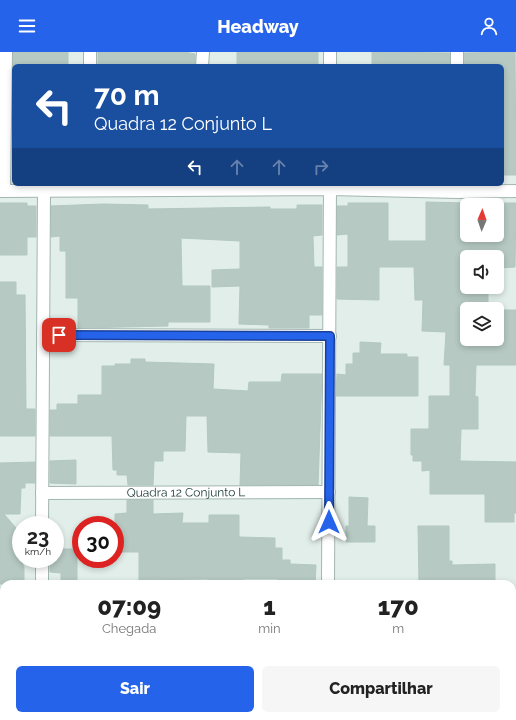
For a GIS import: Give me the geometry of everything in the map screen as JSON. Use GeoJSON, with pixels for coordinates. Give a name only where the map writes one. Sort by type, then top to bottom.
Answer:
{"type":"FeatureCollection","features":[{"type":"Feature","properties":{"kind":"street"},"geometry":{"type":"LineString","coordinates":[[6,52],[2,191],[90,188],[330,187],[458,188],[516,191]]}},
{"type":"Feature","properties":{"kind":"street"},"geometry":{"type":"LineString","coordinates":[[90,52],[90,64]]}},
{"type":"Feature","properties":{"kind":"street"},"geometry":{"type":"LineString","coordinates":[[202,52],[202,64]]}},
{"type":"Feature","properties":{"kind":"street"},"geometry":{"type":"LineString","coordinates":[[330,52],[330,64]]}},
{"type":"Feature","properties":{"kind":"street"},"geometry":{"type":"LineString","coordinates":[[457,52],[457,64]]}},
{"type":"Feature","properties":{"kind":"street"},"geometry":{"type":"LineString","coordinates":[[328,580],[330,187]]}},
{"type":"Feature","properties":{"kind":"street"},"geometry":{"type":"LineString","coordinates":[[42,516],[44,190]]}},
{"type":"Feature","properties":{"kind":"street"},"geometry":{"type":"LineString","coordinates":[[43,335],[330,336]]}},
{"type":"Feature","properties":{"kind":"street","name":"Quadra 12 Conjunto L"},"geometry":{"type":"LineString","coordinates":[[42,493],[329,492]]}},
{"type":"Feature","properties":{"kind":"street"},"geometry":{"type":"LineString","coordinates":[[42,568],[42,580]]}},
{"type":"Feature","properties":{"kind":"building"},"geometry":{"type":"Polygon","coordinates":[[[13,52],[68,52],[68,64],[13,64],[13,52]]]}},
{"type":"Feature","properties":{"kind":"building"},"geometry":{"type":"Polygon","coordinates":[[[98,52],[185,52],[195,54],[195,64],[98,64],[98,52]]]}},
{"type":"Feature","properties":{"kind":"building"},"geometry":{"type":"Polygon","coordinates":[[[237,52],[318,52],[318,64],[237,64],[237,52]]]}},
{"type":"Feature","properties":{"kind":"building"},"geometry":{"type":"Polygon","coordinates":[[[372,52],[450,53],[450,64],[372,64],[372,52]]]}},
{"type":"Feature","properties":{"kind":"building"},"geometry":{"type":"Polygon","coordinates":[[[515,52],[516,175],[504,175],[504,64],[464,64],[464,53],[515,52]]]}},
{"type":"Feature","properties":{"kind":"building"},"geometry":{"type":"Polygon","coordinates":[[[426,202],[460,203],[460,242],[504,242],[504,203],[516,203],[515,267],[504,268],[504,250],[460,250],[460,294],[488,294],[488,302],[460,302],[460,346],[504,346],[504,310],[516,310],[516,365],[476,365],[475,396],[478,397],[478,429],[461,429],[460,461],[516,462],[516,513],[514,513],[514,522],[485,522],[485,494],[430,494],[430,470],[422,471],[422,461],[413,461],[413,455],[411,455],[411,429],[429,429],[429,396],[450,396],[450,365],[444,365],[446,332],[422,331],[423,300],[415,300],[414,267],[379,267],[379,300],[337,299],[337,267],[348,267],[348,234],[337,235],[337,206],[348,206],[348,203],[388,203],[388,241],[426,241],[426,202]]]}},
{"type":"Feature","properties":{"kind":"building"},"geometry":{"type":"Polygon","coordinates":[[[0,203],[27,203],[27,206],[36,206],[36,237],[27,237],[27,255],[0,255],[0,203]]]}},
{"type":"Feature","properties":{"kind":"building"},"geometry":{"type":"Polygon","coordinates":[[[103,204],[148,205],[148,209],[270,207],[270,209],[297,209],[297,205],[322,205],[322,235],[313,236],[314,267],[322,267],[322,315],[309,315],[309,328],[269,328],[269,325],[239,324],[240,286],[212,287],[212,270],[240,269],[240,241],[181,238],[182,286],[210,286],[210,322],[168,322],[168,326],[78,328],[78,298],[66,298],[66,251],[60,251],[60,236],[51,237],[51,206],[103,204]]]}},
{"type":"Feature","properties":{"kind":"building"},"geometry":{"type":"Polygon","coordinates":[[[0,282],[16,282],[16,295],[25,295],[26,409],[35,409],[35,436],[0,436],[0,282]]]}},
{"type":"Feature","properties":{"kind":"building"},"geometry":{"type":"Polygon","coordinates":[[[360,342],[381,343],[380,354],[407,354],[407,357],[418,357],[418,396],[336,396],[337,374],[346,375],[346,364],[353,364],[353,353],[360,353],[360,342]]]}},
{"type":"Feature","properties":{"kind":"building"},"geometry":{"type":"Polygon","coordinates":[[[131,359],[145,359],[145,362],[214,364],[213,389],[248,391],[249,382],[281,382],[282,374],[322,374],[318,485],[240,485],[241,453],[208,452],[207,416],[186,416],[185,451],[163,451],[163,461],[154,461],[153,485],[128,485],[127,475],[117,475],[117,470],[113,470],[112,436],[50,436],[50,410],[57,410],[57,404],[78,404],[78,395],[102,395],[102,366],[131,364],[131,359]]]}},
{"type":"Feature","properties":{"kind":"building"},"geometry":{"type":"Polygon","coordinates":[[[76,460],[76,484],[50,483],[50,461],[76,460]]]}},
{"type":"Feature","properties":{"kind":"building"},"geometry":{"type":"Polygon","coordinates":[[[35,462],[35,483],[25,483],[25,488],[21,488],[20,514],[4,514],[12,523],[12,568],[24,568],[24,580],[0,580],[0,463],[35,462]]]}},
{"type":"Feature","properties":{"kind":"building"},"geometry":{"type":"Polygon","coordinates":[[[349,497],[368,498],[367,526],[375,526],[375,542],[346,542],[346,526],[349,526],[349,497]]]}},
{"type":"Feature","properties":{"kind":"building"},"geometry":{"type":"Polygon","coordinates":[[[127,500],[153,500],[153,514],[183,513],[182,523],[209,523],[209,515],[239,515],[239,537],[275,538],[275,548],[282,548],[282,560],[290,560],[290,564],[316,565],[315,580],[139,580],[139,552],[124,552],[124,516],[115,516],[115,514],[127,513],[127,500]]]}},
{"type":"Feature","properties":{"kind":"building"},"geometry":{"type":"Polygon","coordinates":[[[418,526],[449,526],[449,561],[452,561],[452,565],[495,564],[495,580],[419,580],[418,526]]]}},
{"type":"Feature","properties":{"kind":"building"},"geometry":{"type":"Polygon","coordinates":[[[64,549],[72,549],[72,568],[77,568],[77,580],[61,580],[61,573],[50,572],[50,568],[64,568],[64,549]]]}},
{"type":"Feature","properties":{"kind":"route"},"geometry":{"type":"LineString","coordinates":[[59,335],[330,336],[329,522]]}}]}
